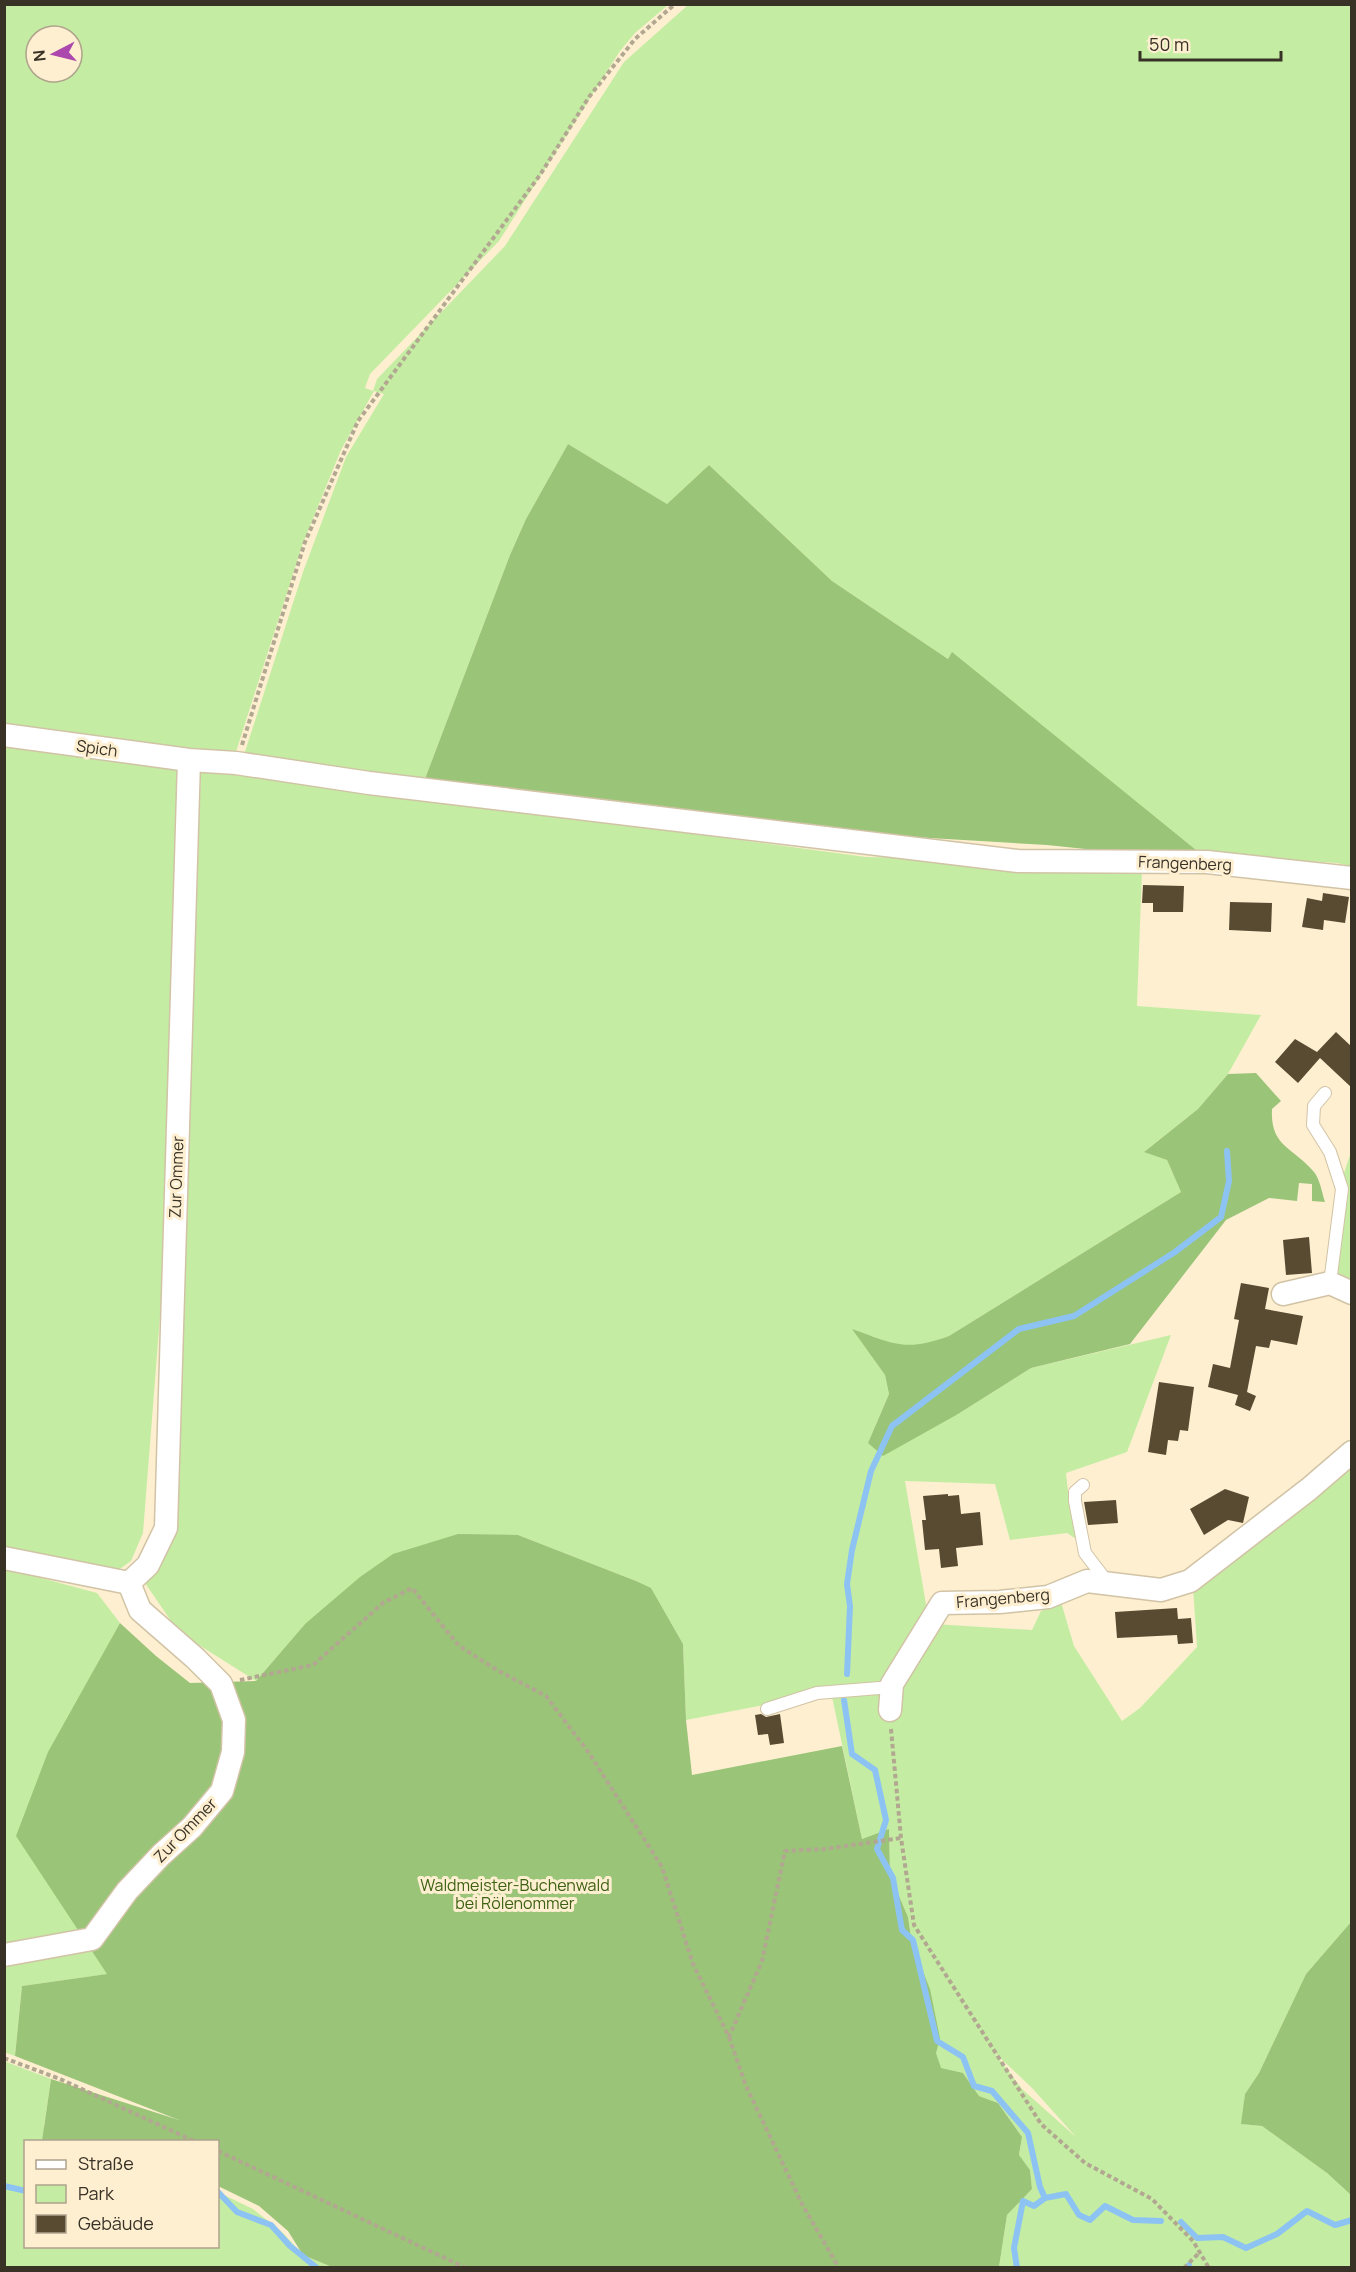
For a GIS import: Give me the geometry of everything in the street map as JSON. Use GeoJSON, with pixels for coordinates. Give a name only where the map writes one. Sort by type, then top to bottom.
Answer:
{"type":"FeatureCollection","features":[{"type":"Feature","properties":{"kind":"street","name":"Spich"},"geometry":{"type":"LineString","coordinates":[[4,735],[189,760],[236,763]]}},
{"type":"Feature","properties":{"kind":"street","name":"Zur Ommer"},"geometry":{"type":"LineString","coordinates":[[4,1955],[92,1939],[127,1891],[192,1827],[222,1791],[233,1752],[234,1720],[221,1684],[140,1610],[129,1582],[148,1565],[166,1528],[189,760]]}},
{"type":"Feature","properties":{"kind":"street","name":"Frangenberg"},"geometry":{"type":"LineString","coordinates":[[236,763],[369,783],[1018,861],[1207,862],[1352,878]]}},
{"type":"Feature","properties":{"kind":"street"},"geometry":{"type":"LineString","coordinates":[[1283,1294],[1330,1283],[1352,1293]]}},
{"type":"Feature","properties":{"kind":"street","name":"Frangenberg"},"geometry":{"type":"LineString","coordinates":[[890,1710],[892,1687],[942,1603],[1000,1602],[1048,1597],[1087,1581],[1161,1590],[1190,1581],[1309,1489],[1352,1452]]}},
{"type":"Feature","properties":{"kind":"street"},"geometry":{"type":"LineString","coordinates":[[4,1558],[129,1582]]}},
{"type":"Feature","properties":{"kind":"lane"},"geometry":{"type":"LineString","coordinates":[[1325,1094],[1314,1106],[1313,1125],[1330,1152],[1342,1189],[1330,1283]]}},
{"type":"Feature","properties":{"kind":"lane"},"geometry":{"type":"LineString","coordinates":[[1083,1485],[1075,1492],[1075,1501],[1085,1552],[1109,1584]]}},
{"type":"Feature","properties":{"kind":"lane"},"geometry":{"type":"LineString","coordinates":[[767,1709],[817,1693],[892,1687]]}},
{"type":"Feature","properties":{"kind":"path"},"geometry":{"type":"LineString","coordinates":[[236,763],[305,542],[358,421],[540,175],[589,97],[635,39],[675,4]]}},
{"type":"Feature","properties":{"kind":"path"},"geometry":{"type":"LineString","coordinates":[[221,1684],[313,1665],[383,1603],[412,1588],[459,1646],[497,1670],[546,1696],[589,1753],[662,1867],[693,1964],[729,2037],[747,2086],[801,2204],[839,2268]]}},
{"type":"Feature","properties":{"kind":"path"},"geometry":{"type":"LineString","coordinates":[[890,1710],[901,1838],[914,1925],[1041,2124],[1085,2163],[1152,2199],[1193,2241],[1209,2268]]}},
{"type":"Feature","properties":{"kind":"path"},"geometry":{"type":"LineString","coordinates":[[729,2037],[762,1961],[785,1851],[825,1850],[901,1838]]}},
{"type":"Feature","properties":{"kind":"path"},"geometry":{"type":"LineString","coordinates":[[4,2058],[60,2079],[192,2140]]}},
{"type":"Feature","properties":{"kind":"path"},"geometry":{"type":"LineString","coordinates":[[219,2151],[466,2268]]}},
{"type":"Feature","properties":{"kind":"path"},"geometry":{"type":"LineString","coordinates":[[1184,2268],[1200,2252]]}},
{"type":"Feature","properties":{"kind":"green space"},"geometry":{"type":"Polygon","coordinates":[[[5,5],[668,5],[635,33],[620,51],[499,241],[370,374],[365,388],[373,391],[377,379],[505,246],[624,62],[688,5],[1351,5],[1351,866],[1337,863],[1201,854],[952,653],[948,659],[832,581],[709,465],[667,504],[568,444],[526,519],[510,555],[423,784],[241,764],[303,572],[346,457],[384,394],[374,391],[341,450],[303,543],[233,761],[5,730],[5,5]]]}},
{"type":"Feature","properties":{"kind":"green space"},"geometry":{"type":"Polygon","coordinates":[[[568,444],[667,504],[709,465],[832,581],[948,659],[952,652],[1201,854],[1143,855],[1047,845],[796,830],[423,784],[510,555],[526,519],[568,444]]]}},
{"type":"Feature","properties":{"kind":"green space"},"geometry":{"type":"Polygon","coordinates":[[[4,739],[186,765],[167,1228],[143,1533],[131,1561],[117,1571],[5,1547],[4,739]]]}},
{"type":"Feature","properties":{"kind":"green space"},"geometry":{"type":"Polygon","coordinates":[[[201,767],[866,857],[1047,861],[1142,870],[1137,1006],[1261,1015],[1228,1074],[1198,1109],[1145,1151],[1167,1160],[1181,1192],[949,1336],[928,1344],[900,1346],[853,1330],[885,1375],[889,1394],[868,1443],[958,1414],[1031,1368],[1171,1335],[1127,1452],[1066,1473],[1070,1511],[1081,1542],[1067,1533],[1010,1540],[995,1484],[905,1481],[928,1616],[934,1624],[1032,1630],[1041,1611],[1061,1602],[1074,1646],[1122,1721],[1140,1708],[1197,1647],[1193,1587],[1296,1514],[1351,1468],[1351,1922],[1306,1974],[1259,2073],[1245,2094],[1242,2124],[1262,2126],[1327,2173],[1351,2195],[1351,2267],[999,2267],[1007,2215],[1032,2189],[1030,2170],[1019,2156],[1022,2137],[998,2103],[979,2096],[963,2073],[965,2267],[917,2004],[923,1970],[912,1944],[908,1917],[890,1875],[889,1830],[862,1839],[831,1692],[686,1720],[683,1644],[651,1589],[518,1535],[305,1624],[256,1681],[191,1640],[171,1621],[143,1580],[158,1550],[186,1228],[201,767]],[[994,2052],[1022,2089],[1076,2137],[1032,2088],[994,2052]]]}},
{"type":"Feature","properties":{"kind":"green space"},"geometry":{"type":"Polygon","coordinates":[[[1256,1073],[1281,1101],[1272,1109],[1272,1122],[1279,1139],[1314,1172],[1325,1202],[1312,1201],[1312,1184],[1299,1183],[1297,1201],[1269,1198],[1226,1220],[1130,1344],[1031,1368],[958,1414],[883,1456],[868,1443],[889,1394],[885,1375],[852,1329],[879,1339],[910,1345],[949,1336],[1181,1192],[1167,1160],[1144,1152],[1198,1109],[1228,1074],[1256,1073]]]}},
{"type":"Feature","properties":{"kind":"green space"},"geometry":{"type":"Polygon","coordinates":[[[1351,1152],[1351,1288],[1328,1277],[1339,1188],[1351,1152]]]}},
{"type":"Feature","properties":{"kind":"green space","name":"Waldmeister-Buchenwald bei Rölenommer"},"geometry":{"type":"Polygon","coordinates":[[[458,1534],[518,1535],[651,1588],[683,1644],[686,1720],[692,1775],[842,1746],[862,1839],[889,1829],[890,1875],[908,1917],[912,1944],[930,1989],[940,2038],[936,2053],[941,2068],[963,2073],[979,2096],[998,2103],[1022,2137],[1019,2155],[1030,2170],[1032,2189],[1007,2215],[999,2267],[332,2267],[303,2255],[288,2231],[259,2206],[219,2186],[219,2140],[42,2140],[51,2079],[179,2120],[15,2056],[22,1986],[107,1974],[16,1836],[48,1752],[120,1623],[190,1683],[256,1681],[305,1624],[360,1577],[393,1554],[458,1534]]]}},
{"type":"Feature","properties":{"kind":"green space"},"geometry":{"type":"Polygon","coordinates":[[[4,1568],[97,1593],[120,1623],[85,1687],[108,1974],[22,1986],[15,2056],[4,2052],[4,1568]]]}},
{"type":"Feature","properties":{"kind":"green space"},"geometry":{"type":"Polygon","coordinates":[[[1351,1922],[1351,2195],[1327,2173],[1262,2126],[1241,2124],[1245,2094],[1259,2073],[1306,1974],[1351,1922]]]}},
{"type":"Feature","properties":{"kind":"green space"},"geometry":{"type":"Polygon","coordinates":[[[4,2061],[51,2079],[44,2126],[103,2140],[24,2140],[24,2248],[219,2248],[219,2192],[253,2209],[283,2233],[303,2255],[332,2267],[5,2267],[4,2061]]]}},
{"type":"Feature","properties":{"kind":"building"},"geometry":{"type":"Polygon","coordinates":[[[1143,885],[1184,886],[1183,912],[1153,912],[1153,903],[1142,903],[1143,885]]]}},
{"type":"Feature","properties":{"kind":"building"},"geometry":{"type":"Polygon","coordinates":[[[1323,893],[1349,897],[1345,923],[1324,920],[1323,930],[1302,927],[1307,898],[1322,901],[1323,893]]]}},
{"type":"Feature","properties":{"kind":"building"},"geometry":{"type":"Polygon","coordinates":[[[1230,902],[1272,903],[1271,932],[1229,930],[1230,902]]]}},
{"type":"Feature","properties":{"kind":"building"},"geometry":{"type":"Polygon","coordinates":[[[1336,1032],[1352,1047],[1352,1088],[1320,1058],[1298,1083],[1275,1062],[1295,1039],[1317,1052],[1336,1032]]]}},
{"type":"Feature","properties":{"kind":"building"},"geometry":{"type":"Polygon","coordinates":[[[1309,1237],[1312,1273],[1286,1275],[1283,1240],[1309,1237]]]}},
{"type":"Feature","properties":{"kind":"building"},"geometry":{"type":"Polygon","coordinates":[[[1241,1283],[1269,1288],[1265,1309],[1303,1316],[1297,1345],[1271,1340],[1269,1348],[1256,1346],[1247,1392],[1256,1396],[1250,1411],[1235,1405],[1238,1395],[1208,1387],[1213,1364],[1230,1368],[1239,1320],[1234,1319],[1241,1283]]]}},
{"type":"Feature","properties":{"kind":"building"},"geometry":{"type":"Polygon","coordinates":[[[1159,1382],[1194,1387],[1188,1431],[1180,1430],[1178,1441],[1168,1440],[1166,1455],[1148,1452],[1159,1382]]]}},
{"type":"Feature","properties":{"kind":"building"},"geometry":{"type":"Polygon","coordinates":[[[1225,1489],[1249,1497],[1243,1523],[1228,1520],[1204,1535],[1190,1509],[1225,1489]]]}},
{"type":"Feature","properties":{"kind":"building"},"geometry":{"type":"Polygon","coordinates":[[[948,1494],[948,1496],[959,1495],[961,1514],[980,1512],[983,1545],[956,1548],[958,1566],[941,1568],[939,1549],[925,1550],[922,1520],[926,1520],[923,1496],[948,1494]]]}},
{"type":"Feature","properties":{"kind":"building"},"geometry":{"type":"Polygon","coordinates":[[[1116,1500],[1118,1523],[1088,1525],[1084,1502],[1116,1500]]]}},
{"type":"Feature","properties":{"kind":"building"},"geometry":{"type":"Polygon","coordinates":[[[1177,1608],[1178,1619],[1191,1618],[1193,1643],[1178,1644],[1177,1635],[1117,1638],[1115,1612],[1177,1608]]]}},
{"type":"Feature","properties":{"kind":"building"},"geometry":{"type":"Polygon","coordinates":[[[761,1714],[766,1717],[780,1714],[784,1743],[770,1745],[768,1734],[758,1735],[755,1715],[761,1714]]]}},
{"type":"Feature","properties":{"kind":"waterway"},"geometry":{"type":"LineString","coordinates":[[847,1674],[850,1606],[847,1584],[852,1550],[871,1471],[892,1426],[1019,1329],[1074,1316],[1175,1252],[1221,1217],[1229,1181],[1227,1151]]}},
{"type":"Feature","properties":{"kind":"waterway"},"geometry":{"type":"LineString","coordinates":[[844,1700],[852,1754],[875,1770],[886,1820],[877,1849],[893,1878],[902,1930],[913,1940],[937,2041],[963,2057],[974,2086],[992,2091],[1028,2133],[1040,2187],[1045,2198]]}},
{"type":"Feature","properties":{"kind":"waterway"},"geometry":{"type":"LineString","coordinates":[[4,2186],[24,2191]]}},
{"type":"Feature","properties":{"kind":"waterway"},"geometry":{"type":"LineString","coordinates":[[219,2193],[237,2212],[271,2225],[290,2246],[317,2268]]}},
{"type":"Feature","properties":{"kind":"waterway"},"geometry":{"type":"LineString","coordinates":[[1017,2268],[1014,2248],[1023,2201],[1034,2206],[1045,2198],[1066,2194],[1079,2215],[1090,2220],[1105,2206],[1133,2220],[1161,2221]]}},
{"type":"Feature","properties":{"kind":"waterway"},"geometry":{"type":"LineString","coordinates":[[1181,2222],[1197,2238],[1223,2237],[1246,2248],[1277,2234],[1307,2211],[1335,2225],[1352,2220]]}}]}
